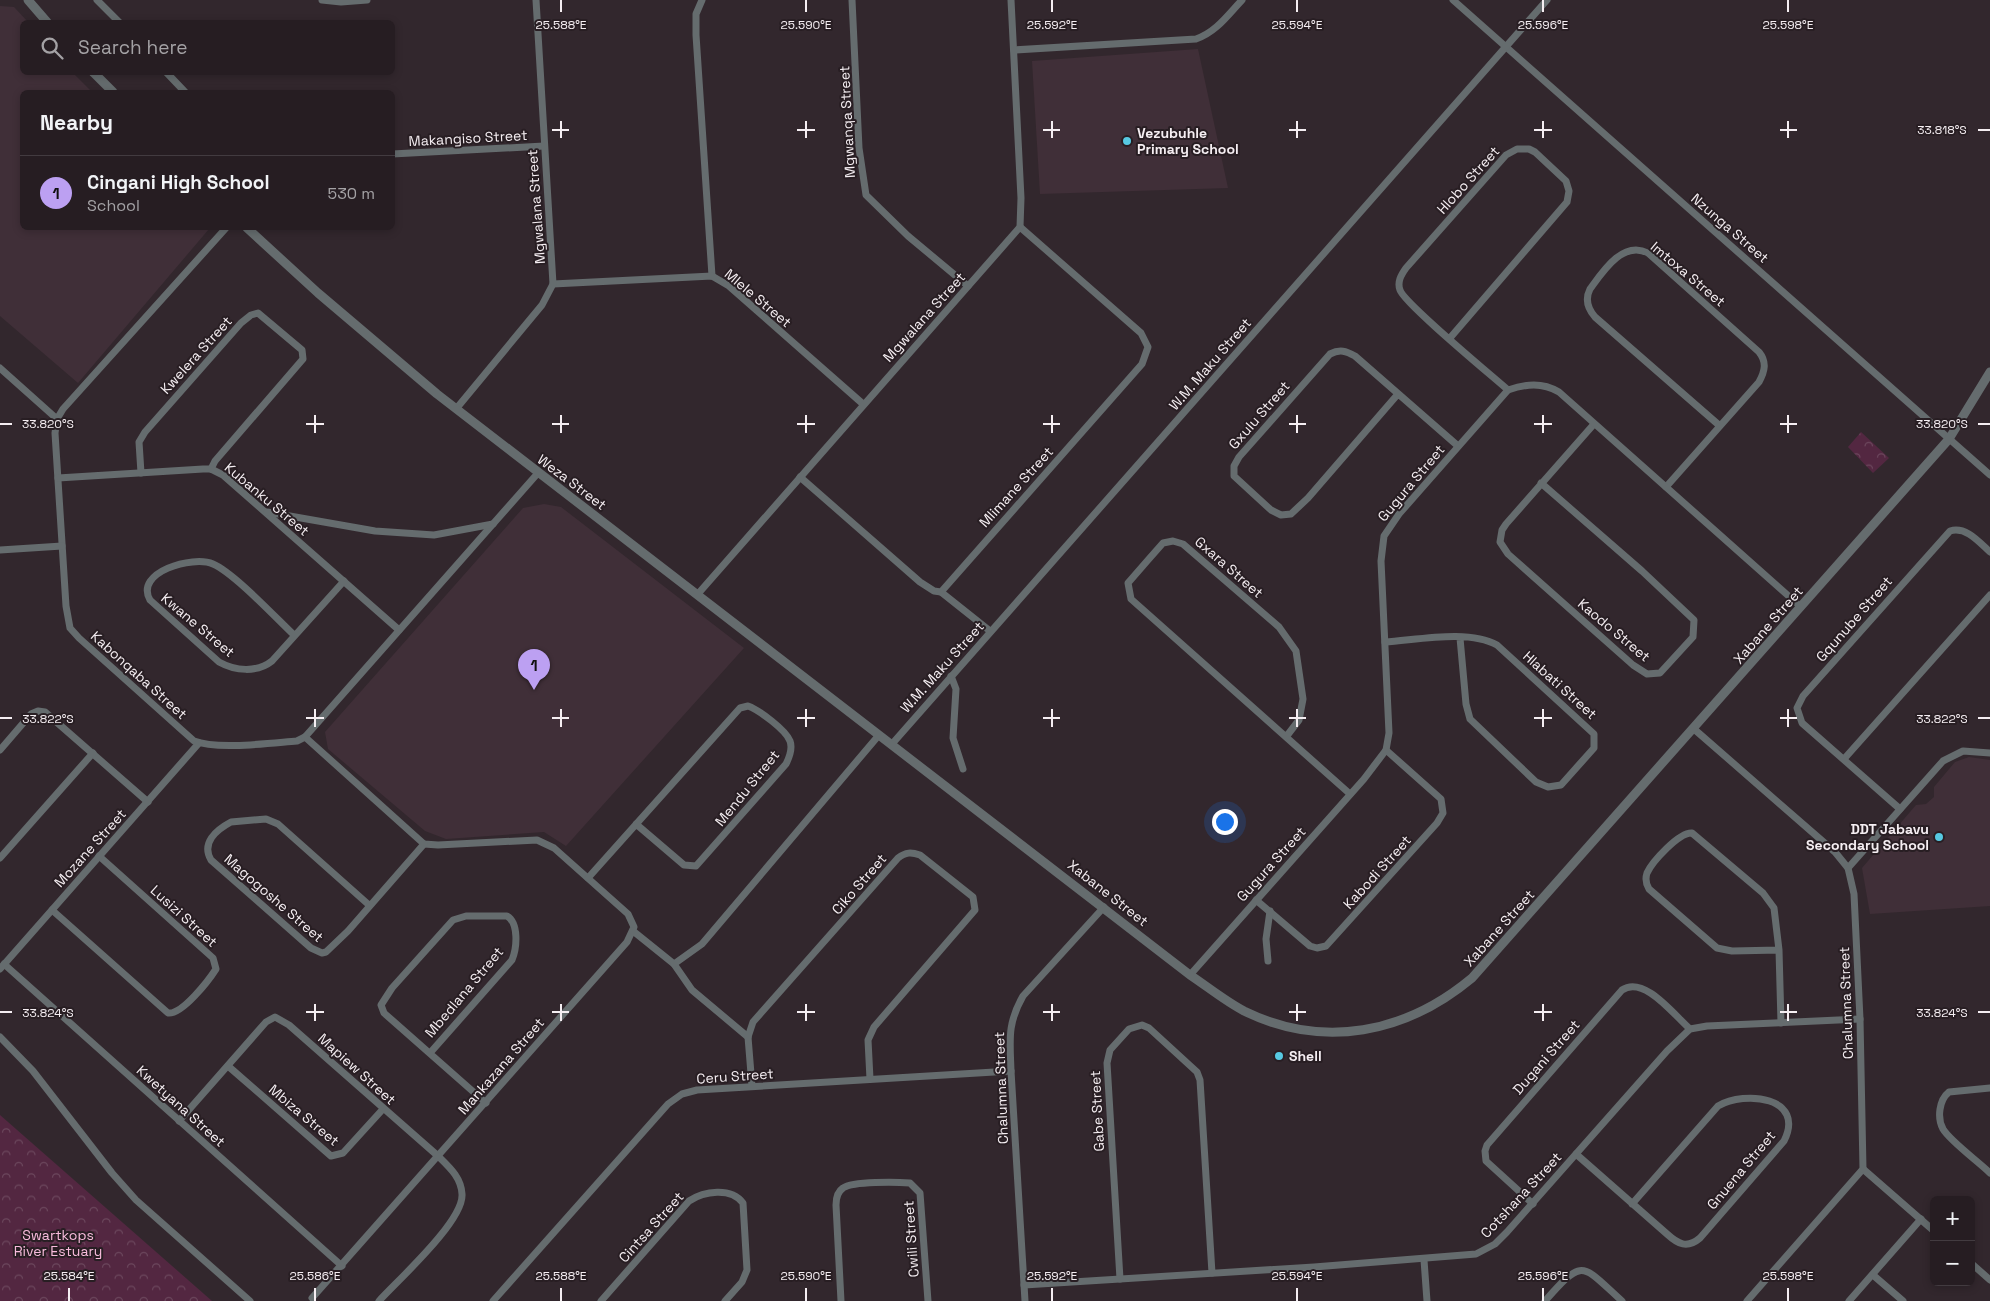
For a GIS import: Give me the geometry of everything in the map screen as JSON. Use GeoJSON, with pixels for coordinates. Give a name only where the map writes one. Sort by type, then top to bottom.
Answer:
{"type":"FeatureCollection","features":[{"type":"Feature","properties":{"kind":"street"},"geometry":{"type":"LineString","coordinates":[[28,0],[45,20]]}},
{"type":"Feature","properties":{"kind":"street"},"geometry":{"type":"LineString","coordinates":[[98,0],[117,20]]}},
{"type":"Feature","properties":{"kind":"street"},"geometry":{"type":"LineString","coordinates":[[322,0],[341,2],[367,0]]}},
{"type":"Feature","properties":{"kind":"street","name":"Mgwalana Street"},"geometry":{"type":"LineString","coordinates":[[536,0],[553,284]]}},
{"type":"Feature","properties":{"kind":"street"},"geometry":{"type":"LineString","coordinates":[[702,0],[696,14],[696,35],[712,276]]}},
{"type":"Feature","properties":{"kind":"street","name":"Mgwanqa Street"},"geometry":{"type":"LineString","coordinates":[[852,0],[859,148],[866,195],[908,236],[968,286]]}},
{"type":"Feature","properties":{"kind":"street"},"geometry":{"type":"LineString","coordinates":[[1011,0],[1021,198],[1020,227]]}},
{"type":"Feature","properties":{"kind":"street"},"geometry":{"type":"LineString","coordinates":[[1014,50],[1196,39],[1209,34],[1217,28],[1242,0]]}},
{"type":"Feature","properties":{"kind":"street","name":"Nzunga Street"},"geometry":{"type":"LineString","coordinates":[[1453,0],[1990,475]]}},
{"type":"Feature","properties":{"kind":"street","name":"W.M. Maku Street"},"geometry":{"type":"LineString","coordinates":[[892,744],[1547,0]]}},
{"type":"Feature","properties":{"kind":"street"},"geometry":{"type":"LineString","coordinates":[[96,75],[111,90]]}},
{"type":"Feature","properties":{"kind":"street"},"geometry":{"type":"LineString","coordinates":[[169,75],[183,90]]}},
{"type":"Feature","properties":{"kind":"street","name":"Makangiso Street"},"geometry":{"type":"LineString","coordinates":[[395,154],[544,146]]}},
{"type":"Feature","properties":{"kind":"street","name":"Hlobo Street"},"geometry":{"type":"LineString","coordinates":[[1450,338],[1567,202],[1570,191],[1566,181],[1529,149],[1517,149],[1506,155],[1406,268],[1400,278],[1402,294],[1450,338],[1508,390]]}},
{"type":"Feature","properties":{"kind":"street","name":"Mgwalana Street"},"geometry":{"type":"LineString","coordinates":[[697,595],[1020,227]]}},
{"type":"Feature","properties":{"kind":"street","name":"Mlimane Street"},"geometry":{"type":"LineString","coordinates":[[941,592],[1142,364],[1148,354],[1147,341],[1142,333],[1020,227]]}},
{"type":"Feature","properties":{"kind":"street"},"geometry":{"type":"LineString","coordinates":[[0,368],[57,419],[224,230]]}},
{"type":"Feature","properties":{"kind":"street","name":"Weza Street"},"geometry":{"type":"LineString","coordinates":[[249,230],[318,293],[456,409],[892,744]]}},
{"type":"Feature","properties":{"kind":"street","name":"Imtoxa Street"},"geometry":{"type":"LineString","coordinates":[[1666,487],[1759,382],[1765,369],[1763,357],[1648,253],[1637,249],[1625,251],[1590,289],[1588,294],[1589,308],[1595,317],[1720,426]]}},
{"type":"Feature","properties":{"kind":"street","name":"Mlele Street"},"geometry":{"type":"LineString","coordinates":[[553,284],[712,276],[729,286],[863,404]]}},
{"type":"Feature","properties":{"kind":"street"},"geometry":{"type":"LineString","coordinates":[[456,409],[542,305],[553,284]]}},
{"type":"Feature","properties":{"kind":"street","name":"Kwelera Street"},"geometry":{"type":"LineString","coordinates":[[141,473],[139,442],[145,432],[241,323],[250,315],[258,313],[302,350],[303,359],[215,460],[211,469]]}},
{"type":"Feature","properties":{"kind":"street","name":"Gxulu Street"},"geometry":{"type":"LineString","coordinates":[[1398,394],[1308,498],[1291,514],[1281,515],[1271,510],[1234,476],[1235,463],[1330,354],[1342,350],[1355,356],[1458,446]]}},
{"type":"Feature","properties":{"kind":"street","name":"Xabane Street"},"geometry":{"type":"LineString","coordinates":[[892,744],[1190,975],[1244,1011],[1268,1021],[1298,1029],[1332,1032],[1364,1030],[1397,1023],[1424,1011],[1450,996],[1479,971],[1949,439],[1990,372]]}},
{"type":"Feature","properties":{"kind":"street"},"geometry":{"type":"LineString","coordinates":[[1508,390],[1531,384],[1551,388],[1568,400],[1802,607]]}},
{"type":"Feature","properties":{"kind":"street","name":"Gugura Street"},"geometry":{"type":"LineString","coordinates":[[1190,975],[1350,794],[1386,750],[1389,722],[1380,561],[1384,536],[1394,520],[1508,390]]}},
{"type":"Feature","properties":{"kind":"street","name":"Kabonqaba Street"},"geometry":{"type":"LineString","coordinates":[[57,419],[54,433],[67,618],[72,631],[199,743]]}},
{"type":"Feature","properties":{"kind":"street","name":"Kaodo Street"},"geometry":{"type":"LineString","coordinates":[[1541,483],[1694,620],[1693,637],[1660,672],[1648,674],[1634,666],[1503,548],[1500,542],[1502,530],[1541,483],[1594,424]]}},
{"type":"Feature","properties":{"kind":"street","name":"Kubanku Street"},"geometry":{"type":"LineString","coordinates":[[58,478],[211,469],[223,475],[267,512],[400,630]]}},
{"type":"Feature","properties":{"kind":"street"},"geometry":{"type":"LineString","coordinates":[[199,743],[297,741],[304,737],[538,473]]}},
{"type":"Feature","properties":{"kind":"street"},"geometry":{"type":"LineString","coordinates":[[800,477],[920,582],[934,591],[941,592],[990,631]]}},
{"type":"Feature","properties":{"kind":"street"},"geometry":{"type":"LineString","coordinates":[[267,512],[375,531],[434,535],[493,524]]}},
{"type":"Feature","properties":{"kind":"street","name":"Gqunube Street"},"geometry":{"type":"LineString","coordinates":[[1900,809],[1799,718],[1797,708],[1802,696],[1950,531],[1961,529],[1967,532],[1990,552]]}},
{"type":"Feature","properties":{"kind":"street","name":"Gxara Street"},"geometry":{"type":"LineString","coordinates":[[1286,737],[1300,720],[1302,710],[1299,663],[1294,646],[1279,627],[1183,544],[1173,541],[1163,543],[1131,578],[1128,591],[1131,599],[1350,794]]}},
{"type":"Feature","properties":{"kind":"street"},"geometry":{"type":"LineString","coordinates":[[0,550],[62,546]]}},
{"type":"Feature","properties":{"kind":"street","name":"Kwane Street"},"geometry":{"type":"LineString","coordinates":[[294,635],[244,589],[211,563],[173,564],[164,568],[148,586],[147,593],[150,600],[219,662],[233,669],[247,670],[268,665],[344,581]]}},
{"type":"Feature","properties":{"kind":"street"},"geometry":{"type":"LineString","coordinates":[[1844,759],[1990,595]]}},
{"type":"Feature","properties":{"kind":"street","name":"Hlabati Street"},"geometry":{"type":"LineString","coordinates":[[1385,642],[1460,638],[1483,638],[1497,646],[1590,729],[1596,741],[1594,748],[1561,785],[1548,787],[1536,782],[1470,719],[1466,704],[1460,638]]}},
{"type":"Feature","properties":{"kind":"street"},"geometry":{"type":"LineString","coordinates":[[951,676],[956,689],[953,738],[963,769]]}},
{"type":"Feature","properties":{"kind":"street","name":"Mendu Street"},"geometry":{"type":"LineString","coordinates":[[588,878],[636,824],[740,708],[748,706],[760,712],[785,733],[791,742],[791,753],[786,764],[696,866],[684,865],[636,824]]}},
{"type":"Feature","properties":{"kind":"street"},"geometry":{"type":"LineString","coordinates":[[0,750],[31,714],[42,710],[53,717],[148,802]]}},
{"type":"Feature","properties":{"kind":"street","name":"Chalumna Street"},"geometry":{"type":"LineString","coordinates":[[1694,729],[1835,852],[1848,868],[1854,894],[1860,1019],[1863,1169]]}},
{"type":"Feature","properties":{"kind":"street"},"geometry":{"type":"LineString","coordinates":[[674,964],[702,944],[879,735]]}},
{"type":"Feature","properties":{"kind":"street"},"geometry":{"type":"LineString","coordinates":[[304,737],[424,844],[537,840],[554,848],[628,914],[633,922],[633,931],[674,964],[692,990],[748,1037],[752,1086]]}},
{"type":"Feature","properties":{"kind":"street","name":"Mozane Street"},"geometry":{"type":"LineString","coordinates":[[2,967],[199,743]]}},
{"type":"Feature","properties":{"kind":"street","name":"Kabodi Street"},"geometry":{"type":"LineString","coordinates":[[1256,900],[1310,946],[1317,948],[1326,946],[1437,823],[1443,807],[1438,795],[1386,750]]}},
{"type":"Feature","properties":{"kind":"street"},"geometry":{"type":"LineString","coordinates":[[1848,868],[1949,756],[1972,750],[1990,753]]}},
{"type":"Feature","properties":{"kind":"street"},"geometry":{"type":"LineString","coordinates":[[0,858],[93,753]]}},
{"type":"Feature","properties":{"kind":"street","name":"Magogoshe Street"},"geometry":{"type":"LineString","coordinates":[[369,905],[274,822],[259,819],[231,822],[208,843],[206,852],[211,860],[318,952],[326,952],[348,931],[424,844]]}},
{"type":"Feature","properties":{"kind":"street"},"geometry":{"type":"LineString","coordinates":[[1779,950],[1732,951],[1711,944],[1649,889],[1646,879],[1649,871],[1682,835],[1686,833],[1696,835],[1771,902],[1776,914],[1779,950],[1781,1022]]}},
{"type":"Feature","properties":{"kind":"street","name":"Ciko Street"},"geometry":{"type":"LineString","coordinates":[[748,1037],[750,1029],[760,1014],[898,858],[908,853],[916,854],[973,897],[975,910],[874,1027],[868,1040],[870,1080]]}},
{"type":"Feature","properties":{"kind":"street","name":"Lusizi Street"},"geometry":{"type":"LineString","coordinates":[[52,910],[168,1013],[180,1011],[210,978],[216,969],[213,958],[99,856]]}},
{"type":"Feature","properties":{"kind":"street","name":"Chalumna Street"},"geometry":{"type":"LineString","coordinates":[[1025,1301],[1011,1071],[1010,1032],[1013,1013],[1023,996],[1104,907]]}},
{"type":"Feature","properties":{"kind":"street"},"geometry":{"type":"LineString","coordinates":[[1268,961],[1266,939],[1269,911]]}},
{"type":"Feature","properties":{"kind":"street","name":"Mbedlana Street"},"geometry":{"type":"LineString","coordinates":[[430,1053],[512,960],[516,945],[514,924],[507,916],[466,916],[453,920],[384,998],[381,1005],[384,1013],[486,1103]]}},
{"type":"Feature","properties":{"kind":"street","name":"Mankazana Street"},"geometry":{"type":"LineString","coordinates":[[312,1298],[627,942],[633,931]]}},
{"type":"Feature","properties":{"kind":"street","name":"Kwetyana Street"},"geometry":{"type":"LineString","coordinates":[[2,967],[342,1266]]}},
{"type":"Feature","properties":{"kind":"street","name":"Dugani Street"},"geometry":{"type":"LineString","coordinates":[[1532,1204],[1486,1161],[1484,1151],[1487,1145],[1622,990],[1633,985],[1644,988],[1690,1029]]}},
{"type":"Feature","properties":{"kind":"street","name":"Mapiew Street"},"geometry":{"type":"LineString","coordinates":[[179,1121],[268,1020],[279,1018],[438,1156],[456,1174],[460,1184],[462,1195],[456,1216],[379,1301]]}},
{"type":"Feature","properties":{"kind":"street"},"geometry":{"type":"LineString","coordinates":[[1690,1029],[1706,1026],[1860,1019]]}},
{"type":"Feature","properties":{"kind":"street","name":"Gabe Street"},"geometry":{"type":"LineString","coordinates":[[1120,1279],[1107,1063],[1110,1050],[1129,1029],[1137,1025],[1149,1028],[1197,1072],[1200,1080],[1212,1273]]}},
{"type":"Feature","properties":{"kind":"street","name":"Cotshana Street"},"geometry":{"type":"LineString","coordinates":[[1024,1285],[1424,1260],[1470,1255],[1486,1250],[1508,1232],[1667,1051],[1690,1029]]}},
{"type":"Feature","properties":{"kind":"street"},"geometry":{"type":"LineString","coordinates":[[0,1036],[33,1071],[112,1173],[136,1200],[250,1301]]}},
{"type":"Feature","properties":{"kind":"street","name":"Mbiza Street"},"geometry":{"type":"LineString","coordinates":[[228,1066],[331,1156],[343,1153],[383,1109]]}},
{"type":"Feature","properties":{"kind":"street","name":"Ceru Street"},"geometry":{"type":"LineString","coordinates":[[492,1301],[668,1104],[682,1094],[697,1090],[752,1086],[1011,1071]]}},
{"type":"Feature","properties":{"kind":"street"},"geometry":{"type":"LineString","coordinates":[[1990,1088],[1949,1092],[1942,1100],[1940,1114],[1942,1127],[1945,1132],[1990,1173]]}},
{"type":"Feature","properties":{"kind":"street","name":"Gnuena Street"},"geometry":{"type":"LineString","coordinates":[[1576,1154],[1632,1204],[1676,1242],[1686,1245],[1691,1244],[1700,1238],[1784,1141],[1788,1128],[1784,1109],[1779,1104],[1763,1099],[1732,1100],[1718,1106],[1632,1204]]}},
{"type":"Feature","properties":{"kind":"street"},"geometry":{"type":"LineString","coordinates":[[1747,1301],[1863,1169],[1930,1227]]}},
{"type":"Feature","properties":{"kind":"street","name":"Cwili Street"},"geometry":{"type":"LineString","coordinates":[[841,1301],[836,1205],[838,1193],[847,1186],[899,1182],[910,1183],[920,1193],[928,1301]]}},
{"type":"Feature","properties":{"kind":"street","name":"Cintsa Street"},"geometry":{"type":"LineString","coordinates":[[601,1301],[689,1201],[704,1194],[729,1193],[737,1197],[743,1204],[747,1264],[744,1277],[725,1301]]}},
{"type":"Feature","properties":{"kind":"street"},"geometry":{"type":"LineString","coordinates":[[1849,1301],[1921,1219]]}},
{"type":"Feature","properties":{"kind":"street"},"geometry":{"type":"LineString","coordinates":[[1424,1260],[1426,1301]]}},
{"type":"Feature","properties":{"kind":"street"},"geometry":{"type":"LineString","coordinates":[[1975,1267],[1990,1280]]}},
{"type":"Feature","properties":{"kind":"street"},"geometry":{"type":"LineString","coordinates":[[1545,1301],[1568,1276],[1578,1270],[1588,1272],[1596,1277],[1622,1301]]}},
{"type":"Feature","properties":{"kind":"street"},"geometry":{"type":"LineString","coordinates":[[1873,1275],[1903,1301]]}},
{"type":"Feature","properties":{"kind":"shaded area"},"geometry":{"type":"Polygon","coordinates":[[[0,6],[14,7],[26,20],[20,20],[20,75],[75,75],[90,90],[20,90],[20,230],[208,230],[78,383],[0,316],[0,6]]]}},
{"type":"Feature","properties":{"kind":"shaded area","name":"Vezubuhle Primary School"},"geometry":{"type":"Polygon","coordinates":[[[1198,49],[1228,188],[1040,194],[1032,61],[1198,49]]]}},
{"type":"Feature","properties":{"kind":"shaded area"},"geometry":{"type":"Polygon","coordinates":[[[544,504],[561,507],[744,648],[566,846],[544,832],[446,839],[425,831],[328,749],[325,732],[523,508],[544,504]]]}},
{"type":"Feature","properties":{"kind":"shaded area","name":"DDT Jabavu Secondary School"},"geometry":{"type":"Polygon","coordinates":[[[1969,757],[1990,760],[1990,906],[1870,914],[1862,868],[1916,805],[1926,804],[1934,797],[1934,787],[1955,762],[1969,757]]]}},
{"type":"Feature","properties":{"kind":"green space"},"geometry":{"type":"Polygon","coordinates":[[[1861,432],[1889,458],[1873,473],[1848,447],[1861,432]]]}},
{"type":"Feature","properties":{"kind":"green space","name":"Swartkops River Estuary"},"geometry":{"type":"Polygon","coordinates":[[[0,1115],[212,1301],[0,1301],[0,1115]]]}},
{"type":"Feature","properties":{"kind":"place","name":"Vezubuhle Primary School"},"geometry":{"type":"Point","coordinates":[1127,141]}},
{"type":"Feature","properties":{"kind":"place","name":"Cingani High School"},"geometry":{"type":"Point","coordinates":[534,690]}},
{"type":"Feature","properties":{"kind":"place","name":"DDT Jabavu Secondary School"},"geometry":{"type":"Point","coordinates":[1939,837]}},
{"type":"Feature","properties":{"kind":"place","name":"Shell"},"geometry":{"type":"Point","coordinates":[1279,1056]}}]}
